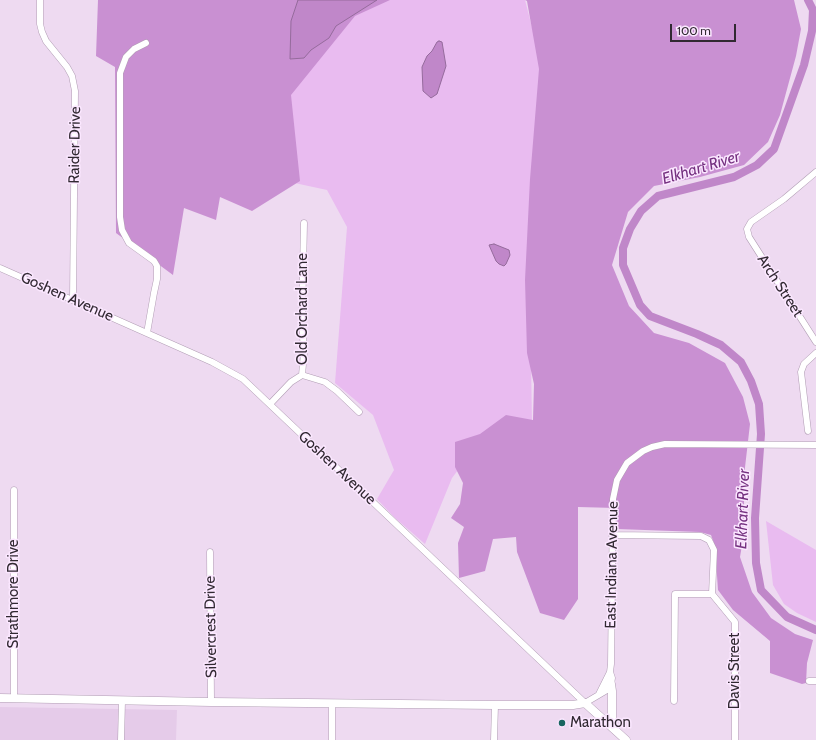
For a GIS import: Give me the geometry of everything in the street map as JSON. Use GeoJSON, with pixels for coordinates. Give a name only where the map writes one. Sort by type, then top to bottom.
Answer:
{"type":"FeatureCollection","features":[{"type":"Feature","properties":{"kind":"main road"},"geometry":{"type":"LineString","coordinates":[[611,684],[612,726]]}},
{"type":"Feature","properties":{"kind":"main road"},"geometry":{"type":"LineString","coordinates":[[0,698],[122,701],[495,705],[572,705],[585,703]]}},
{"type":"Feature","properties":{"kind":"main road","name":"Goshen Avenue"},"geometry":{"type":"LineString","coordinates":[[585,703],[626,740]]}},
{"type":"Feature","properties":{"kind":"street","name":"Raider Drive"},"geometry":{"type":"LineString","coordinates":[[40,0],[40,24],[42,32],[46,41],[67,67],[74,84],[73,300]]}},
{"type":"Feature","properties":{"kind":"street"},"geometry":{"type":"LineString","coordinates":[[146,43],[134,49],[126,57],[120,73],[120,217],[122,230],[129,243],[154,261],[157,266],[158,279],[147,333]]}},
{"type":"Feature","properties":{"kind":"street","name":"Arch Street"},"geometry":{"type":"LineString","coordinates":[[816,172],[784,199],[751,222],[747,229],[749,237],[816,342]]}},
{"type":"Feature","properties":{"kind":"street","name":"Old Orchard Lane"},"geometry":{"type":"LineString","coordinates":[[270,404],[291,382],[302,375],[304,353],[302,320],[304,223]]}},
{"type":"Feature","properties":{"kind":"street","name":"Goshen Avenue"},"geometry":{"type":"LineString","coordinates":[[0,268],[147,333],[230,371],[243,379],[585,703]]}},
{"type":"Feature","properties":{"kind":"street"},"geometry":{"type":"LineString","coordinates":[[808,431],[801,372],[804,364],[816,353]]}},
{"type":"Feature","properties":{"kind":"street"},"geometry":{"type":"LineString","coordinates":[[302,375],[325,382],[338,391],[359,412]]}},
{"type":"Feature","properties":{"kind":"street","name":"East Indiana Avenue"},"geometry":{"type":"LineString","coordinates":[[599,694],[610,672],[611,664],[612,507],[615,486],[622,471],[634,456],[652,447],[665,444],[816,445]]}},
{"type":"Feature","properties":{"kind":"street","name":"Strathmore Drive"},"geometry":{"type":"LineString","coordinates":[[14,490],[14,698]]}},
{"type":"Feature","properties":{"kind":"street"},"geometry":{"type":"LineString","coordinates":[[612,535],[701,536],[709,540],[714,550],[712,594],[675,594],[674,701]]}},
{"type":"Feature","properties":{"kind":"street","name":"Silvercrest Drive"},"geometry":{"type":"LineString","coordinates":[[210,552],[211,702]]}},
{"type":"Feature","properties":{"kind":"street","name":"Davis Street"},"geometry":{"type":"LineString","coordinates":[[712,594],[735,622],[735,740]]}},
{"type":"Feature","properties":{"kind":"street","name":"East Indiana Avenue"},"geometry":{"type":"LineString","coordinates":[[610,672],[612,678],[611,684]]}},
{"type":"Feature","properties":{"kind":"street"},"geometry":{"type":"LineString","coordinates":[[585,703],[607,690],[611,684]]}},
{"type":"Feature","properties":{"kind":"street"},"geometry":{"type":"LineString","coordinates":[[121,740],[122,701]]}},
{"type":"Feature","properties":{"kind":"street"},"geometry":{"type":"LineString","coordinates":[[332,703],[332,740]]}},
{"type":"Feature","properties":{"kind":"street"},"geometry":{"type":"LineString","coordinates":[[494,740],[495,705]]}},
{"type":"Feature","properties":{"kind":"shaded area"},"geometry":{"type":"Polygon","coordinates":[[[98,0],[390,0],[355,16],[291,95],[300,181],[252,211],[220,197],[216,220],[184,208],[173,275],[116,233],[115,67],[96,56],[98,0]]]}},
{"type":"Feature","properties":{"kind":"shaded area"},"geometry":{"type":"Polygon","coordinates":[[[298,0],[377,0],[336,26],[329,38],[311,50],[304,58],[290,59],[291,21],[298,0]]]}},
{"type":"Feature","properties":{"kind":"shaded area"},"geometry":{"type":"Polygon","coordinates":[[[323,0],[525,0],[544,74],[530,296],[532,425],[479,442],[452,478],[425,544],[394,517],[377,499],[394,470],[373,415],[335,383],[347,227],[327,190],[290,182],[271,82],[323,0]]]}},
{"type":"Feature","properties":{"kind":"shaded area"},"geometry":{"type":"Polygon","coordinates":[[[525,0],[794,0],[801,29],[796,56],[780,115],[768,142],[744,165],[700,177],[654,186],[628,212],[612,265],[629,306],[654,333],[689,343],[725,363],[743,397],[750,424],[744,476],[744,533],[740,557],[752,592],[771,618],[795,634],[813,640],[807,663],[806,683],[802,684],[770,673],[770,641],[733,610],[718,590],[715,546],[711,535],[700,532],[617,529],[616,508],[578,507],[578,599],[564,620],[540,613],[517,552],[516,537],[493,539],[485,571],[459,578],[458,543],[464,527],[451,518],[460,504],[463,483],[455,467],[455,442],[480,434],[506,415],[533,420],[534,384],[527,353],[525,280],[530,179],[539,69],[527,1],[525,0]]]}},
{"type":"Feature","properties":{"kind":"shaded area"},"geometry":{"type":"Polygon","coordinates":[[[439,41],[442,42],[446,66],[437,94],[431,98],[423,91],[422,67],[427,56],[439,41]]]}},
{"type":"Feature","properties":{"kind":"shaded area"},"geometry":{"type":"Polygon","coordinates":[[[494,244],[509,250],[510,255],[504,266],[496,261],[489,245],[494,244]]]}},
{"type":"Feature","properties":{"kind":"shaded area"},"geometry":{"type":"Polygon","coordinates":[[[766,521],[816,550],[816,622],[797,613],[784,604],[773,585],[766,521]]]}},
{"type":"Feature","properties":{"kind":"shaded area"},"geometry":{"type":"Polygon","coordinates":[[[0,707],[177,710],[176,740],[0,740],[0,707]]]}},
{"type":"Feature","properties":{"kind":"waterway","name":"Elkhart River"},"geometry":{"type":"LineString","coordinates":[[808,0],[813,10],[812,31],[804,65],[774,149],[757,165],[734,177],[658,196],[641,211],[630,229],[623,248],[623,265],[640,305],[650,316],[721,345],[741,362],[751,381],[759,404],[761,434],[755,518],[756,563],[761,590],[787,617],[816,630]]}},
{"type":"Feature","properties":{"kind":"place","name":"Marathon"},"geometry":{"type":"Point","coordinates":[562,723]}}]}
